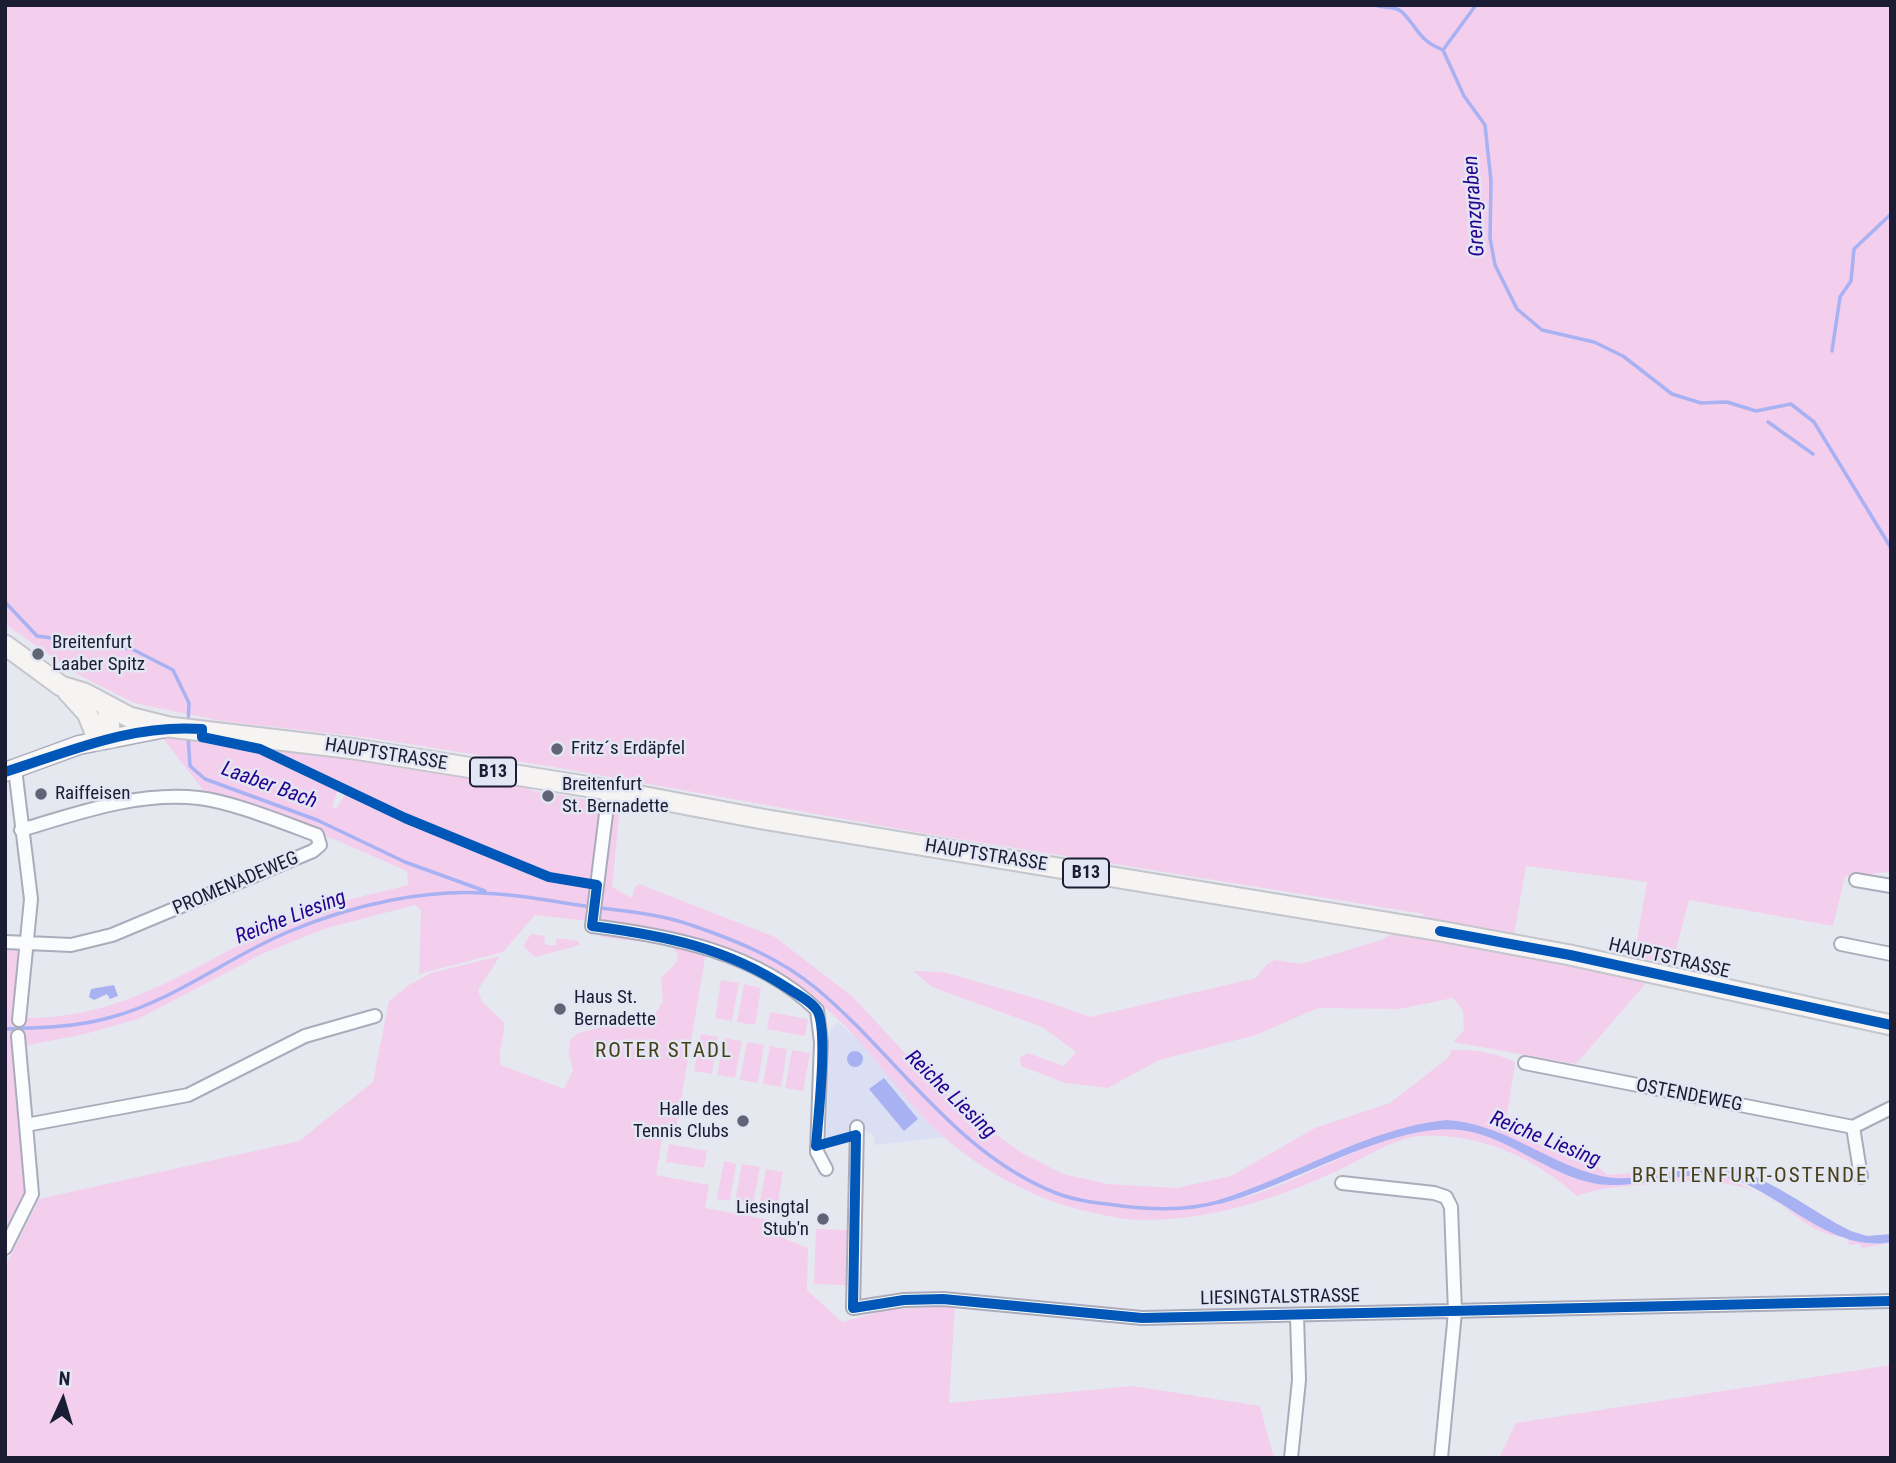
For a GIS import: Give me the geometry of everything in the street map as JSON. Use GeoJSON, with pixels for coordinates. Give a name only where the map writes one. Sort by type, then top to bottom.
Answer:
{"type":"FeatureCollection","features":[{"type":"Feature","properties":{"kind":"main road","name":"B13"},"geometry":{"type":"LineString","coordinates":[[5,645],[61,686],[84,693],[107,708],[170,727]]}},
{"type":"Feature","properties":{"kind":"main road"},"geometry":{"type":"LineString","coordinates":[[61,686],[87,713],[104,739]]}},
{"type":"Feature","properties":{"kind":"main road"},"geometry":{"type":"LineString","coordinates":[[104,739],[107,708]]}},
{"type":"Feature","properties":{"kind":"main road"},"geometry":{"type":"LineString","coordinates":[[10,770],[104,739],[170,727]]}},
{"type":"Feature","properties":{"kind":"main road","name":"HAUPTSTRASSE"},"geometry":{"type":"LineString","coordinates":[[170,727],[355,749],[609,790],[762,819],[1508,943],[1891,1025]]}},
{"type":"Feature","properties":{"kind":"street"},"geometry":{"type":"LineString","coordinates":[[10,770],[30,899],[19,1020]]}},
{"type":"Feature","properties":{"kind":"street"},"geometry":{"type":"LineString","coordinates":[[609,790],[592,926],[663,935],[723,954],[773,979],[817,1010],[821,1042],[816,1146],[827,1169]]}},
{"type":"Feature","properties":{"kind":"street","name":"PROMENADEWEG"},"geometry":{"type":"LineString","coordinates":[[5,942],[71,945],[113,935],[313,851],[320,845],[320,839],[221,803],[184,797],[121,803],[21,830]]}},
{"type":"Feature","properties":{"kind":"street"},"geometry":{"type":"LineString","coordinates":[[1856,880],[1891,886]]}},
{"type":"Feature","properties":{"kind":"street"},"geometry":{"type":"LineString","coordinates":[[1841,944],[1891,954]]}},
{"type":"Feature","properties":{"kind":"street"},"geometry":{"type":"LineString","coordinates":[[26,1125],[188,1095],[305,1036],[375,1016]]}},
{"type":"Feature","properties":{"kind":"street"},"geometry":{"type":"LineString","coordinates":[[5,1248],[32,1194],[18,1036]]}},
{"type":"Feature","properties":{"kind":"street","name":"OSTENDEWEG"},"geometry":{"type":"LineString","coordinates":[[1525,1063],[1853,1127]]}},
{"type":"Feature","properties":{"kind":"street"},"geometry":{"type":"LineString","coordinates":[[1861,1177],[1853,1127],[1891,1108]]}},
{"type":"Feature","properties":{"kind":"street","name":"LIESINGTALSTRASSE"},"geometry":{"type":"LineString","coordinates":[[857,1127],[853,1308],[904,1300],[943,1299],[1142,1318],[1891,1301]]}},
{"type":"Feature","properties":{"kind":"street"},"geometry":{"type":"LineString","coordinates":[[1342,1183],[1434,1192],[1446,1197],[1451,1208],[1455,1312],[1441,1458]]}},
{"type":"Feature","properties":{"kind":"street"},"geometry":{"type":"LineString","coordinates":[[1291,1458],[1299,1380],[1297,1316]]}},
{"type":"Feature","properties":{"kind":"shaded area"},"geometry":{"type":"Polygon","coordinates":[[[5,5],[1891,5],[1891,872],[1845,876],[1833,926],[1689,900],[1672,965],[1634,956],[1647,882],[1526,866],[1513,941],[1647,982],[1576,1064],[1453,1042],[1464,1030],[1463,1011],[1453,998],[1399,1009],[1318,1008],[1256,1035],[1159,1060],[1108,1088],[1065,1083],[1021,1066],[1020,1058],[1028,1053],[1064,1066],[1076,1052],[1042,1027],[932,987],[913,971],[943,972],[1045,1001],[1090,1017],[1256,978],[1267,964],[1275,960],[1301,964],[1381,940],[1425,914],[916,832],[554,767],[371,738],[221,721],[134,703],[75,673],[5,624],[5,5]]]}},
{"type":"Feature","properties":{"kind":"shaded area"},"geometry":{"type":"Polygon","coordinates":[[[162,737],[197,738],[259,751],[338,789],[332,807],[336,809],[346,793],[548,878],[591,887],[587,921],[535,915],[503,952],[419,974],[421,910],[415,905],[327,928],[264,953],[138,1019],[85,1034],[23,1046],[24,1018],[63,1016],[133,997],[308,912],[408,885],[407,871],[269,811],[203,790],[162,737]]]}},
{"type":"Feature","properties":{"kind":"shaded area"},"geometry":{"type":"Polygon","coordinates":[[[250,741],[523,785],[534,791],[596,801],[601,811],[594,877],[570,878],[531,868],[430,826],[253,746],[250,741]]]}},
{"type":"Feature","properties":{"kind":"shaded area"},"geometry":{"type":"Polygon","coordinates":[[[624,803],[620,807],[612,887],[632,898],[635,887],[639,884],[775,937],[853,997],[929,1079],[984,1126],[1022,1153],[1063,1174],[1108,1184],[1176,1188],[1231,1176],[1315,1128],[1390,1103],[1449,1057],[1451,1050],[1459,1050],[1492,1054],[1515,1062],[1505,1129],[1573,1160],[1584,1154],[1607,1175],[1709,1167],[1625,1177],[1700,1174],[1729,1178],[1755,1192],[1725,1183],[1691,1181],[1607,1188],[1577,1196],[1542,1170],[1505,1150],[1464,1139],[1421,1136],[1393,1143],[1300,1187],[1221,1211],[1167,1219],[1134,1220],[1063,1205],[1008,1181],[974,1161],[944,1137],[837,1018],[786,980],[748,959],[709,943],[660,931],[598,922],[612,809],[624,803]],[[1446,1120],[1387,1133],[1218,1200],[1218,1203],[1275,1187],[1385,1141],[1442,1129],[1446,1120]]]}},
{"type":"Feature","properties":{"kind":"shaded area"},"geometry":{"type":"Polygon","coordinates":[[[601,933],[667,940],[706,953],[676,1129],[664,1129],[656,1175],[709,1185],[705,1208],[780,1222],[778,1236],[808,1248],[807,1290],[842,1322],[887,1310],[955,1305],[949,1403],[1133,1386],[1260,1406],[1274,1458],[5,1458],[5,1267],[39,1199],[299,1141],[373,1082],[389,1001],[409,985],[431,973],[500,956],[478,990],[482,1002],[504,1022],[501,1065],[564,1089],[573,1070],[569,1056],[570,1040],[578,1033],[655,1014],[663,1002],[661,978],[678,959],[675,950],[669,945],[601,937],[601,933]]]}},
{"type":"Feature","properties":{"kind":"shaded area"},"geometry":{"type":"Polygon","coordinates":[[[531,934],[545,936],[544,944],[555,946],[557,938],[578,941],[580,945],[535,957],[523,946],[531,934]]]}},
{"type":"Feature","properties":{"kind":"shaded area"},"geometry":{"type":"Polygon","coordinates":[[[5,946],[18,949],[12,1036],[27,1193],[5,1234],[5,946]]]}},
{"type":"Feature","properties":{"kind":"shaded area"},"geometry":{"type":"Polygon","coordinates":[[[721,980],[739,983],[732,1021],[715,1018],[721,980]]]}},
{"type":"Feature","properties":{"kind":"shaded area"},"geometry":{"type":"Polygon","coordinates":[[[744,984],[761,988],[755,1025],[737,1022],[744,984]]]}},
{"type":"Feature","properties":{"kind":"shaded area"},"geometry":{"type":"Polygon","coordinates":[[[770,1012],[808,1019],[805,1036],[767,1029],[770,1012]]]}},
{"type":"Feature","properties":{"kind":"shaded area"},"geometry":{"type":"Polygon","coordinates":[[[838,1022],[861,1043],[944,1137],[875,1145],[873,1134],[851,1127],[850,1134],[826,1142],[830,1030],[838,1022]]]}},
{"type":"Feature","properties":{"kind":"shaded area"},"geometry":{"type":"Polygon","coordinates":[[[701,1034],[718,1037],[712,1074],[694,1071],[701,1034]]]}},
{"type":"Feature","properties":{"kind":"shaded area"},"geometry":{"type":"Polygon","coordinates":[[[724,1038],[742,1041],[735,1078],[717,1075],[724,1038]]]}},
{"type":"Feature","properties":{"kind":"shaded area"},"geometry":{"type":"Polygon","coordinates":[[[747,1042],[764,1045],[758,1083],[740,1080],[747,1042]]]}},
{"type":"Feature","properties":{"kind":"shaded area"},"geometry":{"type":"Polygon","coordinates":[[[770,1046],[787,1049],[781,1087],[763,1084],[770,1046]]]}},
{"type":"Feature","properties":{"kind":"shaded area"},"geometry":{"type":"Polygon","coordinates":[[[792,1050],[810,1053],[803,1091],[785,1088],[792,1050]]]}},
{"type":"Feature","properties":{"kind":"shaded area"},"geometry":{"type":"Polygon","coordinates":[[[669,1144],[707,1151],[704,1168],[666,1162],[669,1144]]]}},
{"type":"Feature","properties":{"kind":"shaded area"},"geometry":{"type":"Polygon","coordinates":[[[724,1161],[736,1164],[730,1201],[717,1199],[724,1161]]]}},
{"type":"Feature","properties":{"kind":"shaded area"},"geometry":{"type":"Polygon","coordinates":[[[742,1164],[760,1167],[753,1205],[735,1202],[742,1164]]]}},
{"type":"Feature","properties":{"kind":"shaded area"},"geometry":{"type":"Polygon","coordinates":[[[766,1169],[783,1172],[777,1209],[759,1206],[766,1169]]]}},
{"type":"Feature","properties":{"kind":"shaded area"},"geometry":{"type":"Polygon","coordinates":[[[1779,1204],[1834,1233],[1847,1237],[1818,1230],[1779,1204]]]}},
{"type":"Feature","properties":{"kind":"shaded area"},"geometry":{"type":"Polygon","coordinates":[[[816,1229],[848,1230],[846,1285],[814,1284],[816,1229]]]}},
{"type":"Feature","properties":{"kind":"shaded area"},"geometry":{"type":"Polygon","coordinates":[[[1848,1237],[1871,1244],[1891,1243],[1861,1248],[1860,1244],[1849,1245],[1848,1237]]]}},
{"type":"Feature","properties":{"kind":"shaded area"},"geometry":{"type":"Polygon","coordinates":[[[1891,1365],[1891,1458],[1499,1458],[1516,1423],[1891,1365]]]}},
{"type":"Feature","properties":{"kind":"water"},"geometry":{"type":"Polygon","coordinates":[[[114,985],[118,996],[110,999],[107,994],[94,1000],[89,997],[91,989],[114,985]]]}},
{"type":"Feature","properties":{"kind":"water"},"geometry":{"type":"Polygon","coordinates":[[[855,1051],[861,1053],[861,1065],[855,1067],[849,1065],[847,1059],[849,1053],[855,1051]]]}},
{"type":"Feature","properties":{"kind":"water"},"geometry":{"type":"Polygon","coordinates":[[[884,1078],[918,1119],[904,1131],[869,1089],[884,1078]]]}},
{"type":"Feature","properties":{"kind":"water"},"geometry":{"type":"Polygon","coordinates":[[[1446,1120],[1487,1128],[1581,1170],[1601,1176],[1631,1178],[1707,1168],[1738,1171],[1771,1185],[1851,1231],[1867,1236],[1891,1234],[1891,1242],[1872,1243],[1834,1234],[1763,1193],[1729,1178],[1695,1175],[1626,1184],[1589,1182],[1552,1169],[1499,1141],[1461,1130],[1434,1130],[1404,1135],[1341,1157],[1247,1196],[1219,1204],[1218,1200],[1359,1143],[1416,1125],[1446,1120]]]}},
{"type":"Feature","properties":{"kind":"waterway","name":"Grenzgraben"},"geometry":{"type":"LineString","coordinates":[[1375,5],[1399,10],[1424,38],[1443,50],[1464,96],[1485,125],[1491,181],[1490,238],[1495,265],[1517,309],[1542,330],[1594,342],[1623,356],[1672,394],[1701,403],[1727,402],[1756,411],[1791,404],[1814,422],[1891,548]]}},
{"type":"Feature","properties":{"kind":"waterway"},"geometry":{"type":"LineString","coordinates":[[1443,50],[1476,5]]}},
{"type":"Feature","properties":{"kind":"waterway"},"geometry":{"type":"LineString","coordinates":[[1832,351],[1840,297],[1851,281],[1854,249],[1891,214]]}},
{"type":"Feature","properties":{"kind":"waterway"},"geometry":{"type":"LineString","coordinates":[[1768,422],[1813,454]]}},
{"type":"Feature","properties":{"kind":"waterway","name":"Laaber Bach"},"geometry":{"type":"LineString","coordinates":[[5,602],[37,636],[132,649],[173,670],[189,703],[188,724]]}},
{"type":"Feature","properties":{"kind":"waterway","name":"Laaber Bach"},"geometry":{"type":"LineString","coordinates":[[188,735],[190,766],[205,779],[317,820],[405,862],[485,891]]}},
{"type":"Feature","properties":{"kind":"waterway","name":"Reiche Liesing"},"geometry":{"type":"LineString","coordinates":[[5,1029],[86,1023],[112,1017],[158,1000],[288,932],[364,906],[445,893],[520,896],[678,921],[724,937],[772,959],[803,978],[846,1015],[957,1129],[987,1154],[1056,1193],[1088,1201],[1147,1208],[1198,1206],[1222,1201]]}},
{"type":"Feature","properties":{"kind":"cycle path"},"geometry":{"type":"LineString","coordinates":[[5,772],[126,735],[202,729],[202,737],[260,749],[405,818],[549,877],[597,885],[592,926],[670,939],[718,953],[765,975],[809,1002],[818,1012],[822,1039],[822,1077],[816,1146],[856,1135],[853,1308],[904,1300],[943,1299],[1142,1318],[1891,1301]]}},
{"type":"Feature","properties":{"kind":"cycle path"},"geometry":{"type":"LineString","coordinates":[[1440,931],[1570,955],[1891,1025]]}},
{"type":"Feature","properties":{"kind":"place","name":"Breitenfurt Laaber Spitz"},"geometry":{"type":"Point","coordinates":[38,654]}},
{"type":"Feature","properties":{"kind":"place","name":"Fritz´s Erdäpfel"},"geometry":{"type":"Point","coordinates":[557,749]}},
{"type":"Feature","properties":{"kind":"place","name":"Raiffeisen"},"geometry":{"type":"Point","coordinates":[41,794]}},
{"type":"Feature","properties":{"kind":"place","name":"Breitenfurt St. Bernadette"},"geometry":{"type":"Point","coordinates":[548,796]}},
{"type":"Feature","properties":{"kind":"place","name":"Haus St. Bernadette"},"geometry":{"type":"Point","coordinates":[560,1009]}},
{"type":"Feature","properties":{"kind":"place","name":"Halle des Tennis Clubs"},"geometry":{"type":"Point","coordinates":[743,1121]}},
{"type":"Feature","properties":{"kind":"place","name":"Liesingtal Stub'n"},"geometry":{"type":"Point","coordinates":[823,1219]}},
{"type":"Feature","properties":{"kind":"district","name":"ROTER STADL"},"geometry":{"type":"Point","coordinates":[664,1052]}},
{"type":"Feature","properties":{"kind":"district","name":"BREITENFURT-OSTENDE"},"geometry":{"type":"Point","coordinates":[1750,1177]}}]}
